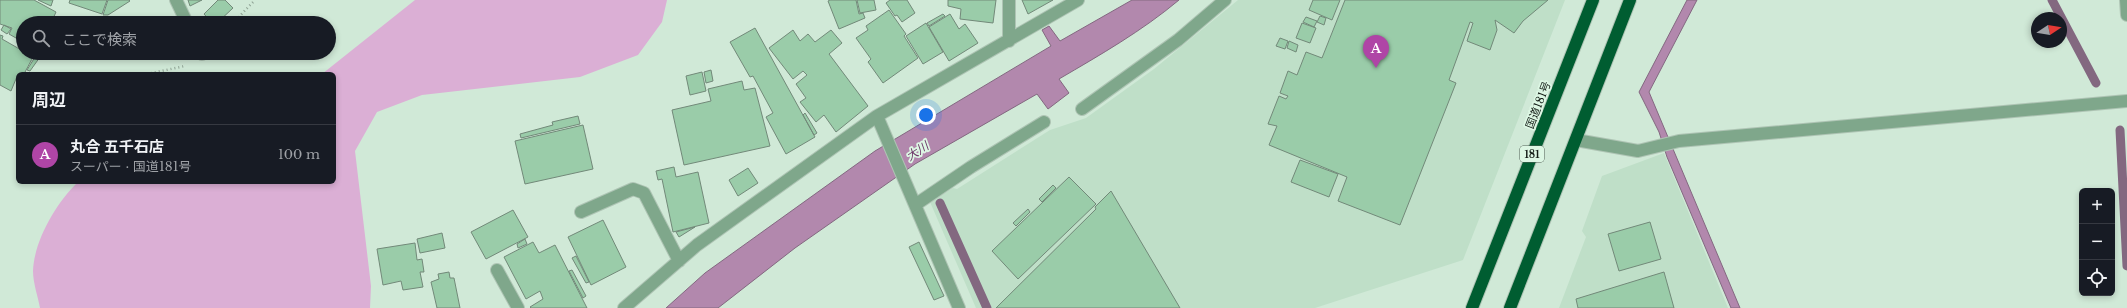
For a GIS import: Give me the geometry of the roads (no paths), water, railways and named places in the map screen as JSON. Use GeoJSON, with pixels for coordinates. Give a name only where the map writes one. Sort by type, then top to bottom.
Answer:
{"type":"FeatureCollection","features":[{"type":"Feature","properties":{"kind":"highway","name":"国道181号"},"geometry":{"type":"LineString","coordinates":[[1472,308],[1593,0]]}},
{"type":"Feature","properties":{"kind":"highway"},"geometry":{"type":"LineString","coordinates":[[1510,308],[1630,0]]}},
{"type":"Feature","properties":{"kind":"street"},"geometry":{"type":"LineString","coordinates":[[176,0],[184,16]]}},
{"type":"Feature","properties":{"kind":"street"},"geometry":{"type":"LineString","coordinates":[[1008,0],[1009,41]]}},
{"type":"Feature","properties":{"kind":"street"},"geometry":{"type":"LineString","coordinates":[[624,308],[697,245],[877,116],[1078,0]]}},
{"type":"Feature","properties":{"kind":"street"},"geometry":{"type":"LineString","coordinates":[[1082,109],[1178,40],[1225,0]]}},
{"type":"Feature","properties":{"kind":"street"},"geometry":{"type":"LineString","coordinates":[[2126,0],[2127,15]]}},
{"type":"Feature","properties":{"kind":"street"},"geometry":{"type":"LineString","coordinates":[[1576,140],[1638,151],[1679,141],[2127,101]]}},
{"type":"Feature","properties":{"kind":"street"},"geometry":{"type":"LineString","coordinates":[[877,116],[959,308]]}},
{"type":"Feature","properties":{"kind":"street"},"geometry":{"type":"LineString","coordinates":[[915,205],[971,167],[1044,122]]}},
{"type":"Feature","properties":{"kind":"street"},"geometry":{"type":"LineString","coordinates":[[581,212],[633,189],[644,193],[679,261]]}},
{"type":"Feature","properties":{"kind":"street"},"geometry":{"type":"LineString","coordinates":[[497,270],[518,308]]}},
{"type":"Feature","properties":{"kind":"water","name":"大川"},"geometry":{"type":"Polygon","coordinates":[[[1132,0],[1179,0],[1136,32],[1059,79],[1069,93],[1048,109],[1037,94],[915,164],[795,248],[718,308],[666,308],[705,273],[875,151],[1051,46],[1042,30],[1049,26],[1060,41],[1132,0]]]}},
{"type":"Feature","properties":{"kind":"water"},"geometry":{"type":"Polygon","coordinates":[[[1687,0],[1697,0],[1649,92],[1740,308],[1731,308],[1667,157],[1659,132],[1639,92],[1687,0]]]}},
{"type":"Feature","properties":{"kind":"waterway"},"geometry":{"type":"LineString","coordinates":[[2052,0],[2096,83]]}},
{"type":"Feature","properties":{"kind":"waterway"},"geometry":{"type":"LineString","coordinates":[[2120,130],[2127,266]]}},
{"type":"Feature","properties":{"kind":"waterway"},"geometry":{"type":"LineString","coordinates":[[940,203],[987,308]]}},
{"type":"Feature","properties":{"kind":"place","name":"丸合 五千石店"},"geometry":{"type":"Point","coordinates":[1376,68]}}]}
